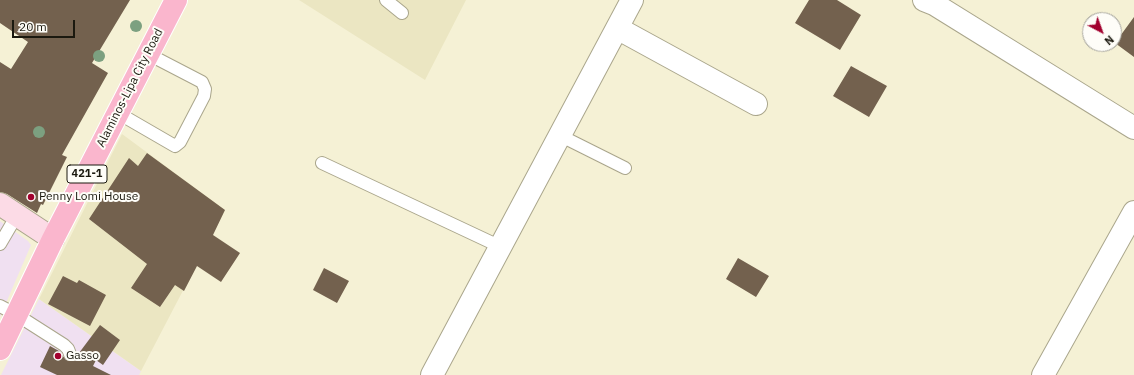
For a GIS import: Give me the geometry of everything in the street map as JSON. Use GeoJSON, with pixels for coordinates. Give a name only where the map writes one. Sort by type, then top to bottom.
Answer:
{"type":"FeatureCollection","features":[{"type":"Feature","properties":{"kind":"main road","name":"Alaminos-Lipa City Road"},"geometry":{"type":"LineString","coordinates":[[0,349],[9,311],[53,239],[176,0]]}},
{"type":"Feature","properties":{"kind":"street"},"geometry":{"type":"LineString","coordinates":[[432,375],[632,0]]}},
{"type":"Feature","properties":{"kind":"street"},"geometry":{"type":"LineString","coordinates":[[924,0],[934,4],[1134,128]]}},
{"type":"Feature","properties":{"kind":"street"},"geometry":{"type":"LineString","coordinates":[[617,28],[756,104]]}},
{"type":"Feature","properties":{"kind":"street"},"geometry":{"type":"LineString","coordinates":[[9,209],[53,239]]}},
{"type":"Feature","properties":{"kind":"street"},"geometry":{"type":"LineString","coordinates":[[1043,375],[1134,212]]}},
{"type":"Feature","properties":{"kind":"lane"},"geometry":{"type":"LineString","coordinates":[[386,0],[402,13]]}},
{"type":"Feature","properties":{"kind":"lane"},"geometry":{"type":"LineString","coordinates":[[118,113],[175,146],[180,142],[204,96],[205,89],[202,82],[148,54]]}},
{"type":"Feature","properties":{"kind":"lane"},"geometry":{"type":"LineString","coordinates":[[559,135],[625,168]]}},
{"type":"Feature","properties":{"kind":"lane"},"geometry":{"type":"LineString","coordinates":[[322,163],[501,247]]}},
{"type":"Feature","properties":{"kind":"lane"},"geometry":{"type":"LineString","coordinates":[[0,244],[9,209]]}},
{"type":"Feature","properties":{"kind":"lane"},"geometry":{"type":"LineString","coordinates":[[9,311],[64,345],[70,354]]}},
{"type":"Feature","properties":{"kind":"shaded area"},"geometry":{"type":"Polygon","coordinates":[[[299,0],[466,0],[425,80],[299,0]]]}},
{"type":"Feature","properties":{"kind":"shaded area"},"geometry":{"type":"Polygon","coordinates":[[[122,134],[225,210],[141,371],[39,299],[122,134]]]}},
{"type":"Feature","properties":{"kind":"shaded area"},"geometry":{"type":"Polygon","coordinates":[[[0,221],[28,241],[31,245],[0,317],[0,221]]]}},
{"type":"Feature","properties":{"kind":"shaded area"},"geometry":{"type":"Polygon","coordinates":[[[39,299],[141,371],[139,375],[1,375],[39,299]]]}},
{"type":"Feature","properties":{"kind":"building"},"geometry":{"type":"Polygon","coordinates":[[[0,0],[130,0],[92,63],[108,73],[62,155],[67,157],[43,205],[41,204],[37,213],[7,194],[0,192],[0,62],[11,69],[28,42],[0,23],[0,0]]]}},
{"type":"Feature","properties":{"kind":"building"},"geometry":{"type":"Polygon","coordinates":[[[809,0],[837,0],[861,15],[840,50],[795,23],[809,0]]]}},
{"type":"Feature","properties":{"kind":"building"},"geometry":{"type":"Polygon","coordinates":[[[1134,17],[1134,57],[1122,48],[1122,33],[1134,17]]]}},
{"type":"Feature","properties":{"kind":"building"},"geometry":{"type":"Polygon","coordinates":[[[851,66],[887,86],[869,117],[833,96],[851,66]]]}},
{"type":"Feature","properties":{"kind":"building"},"geometry":{"type":"Polygon","coordinates":[[[147,153],[225,210],[213,235],[240,253],[221,282],[197,266],[184,291],[175,285],[160,307],[131,288],[147,264],[89,219],[129,158],[138,166],[147,153]]]}},
{"type":"Feature","properties":{"kind":"building"},"geometry":{"type":"Polygon","coordinates":[[[738,258],[769,276],[756,297],[726,279],[738,258]]]}},
{"type":"Feature","properties":{"kind":"building"},"geometry":{"type":"Polygon","coordinates":[[[324,268],[349,281],[337,303],[313,290],[324,268]]]}},
{"type":"Feature","properties":{"kind":"building"},"geometry":{"type":"Polygon","coordinates":[[[63,276],[77,283],[79,280],[106,295],[90,326],[48,304],[63,276]]]}},
{"type":"Feature","properties":{"kind":"building"},"geometry":{"type":"Polygon","coordinates":[[[100,325],[120,340],[103,365],[96,360],[93,366],[111,375],[57,375],[40,367],[50,346],[59,351],[66,360],[73,361],[100,325]]]}},
{"type":"Feature","properties":{"kind":"place","name":"Penny Lomi House"},"geometry":{"type":"Point","coordinates":[31,197]}},
{"type":"Feature","properties":{"kind":"place","name":"Gasso"},"geometry":{"type":"Point","coordinates":[58,356]}}]}
